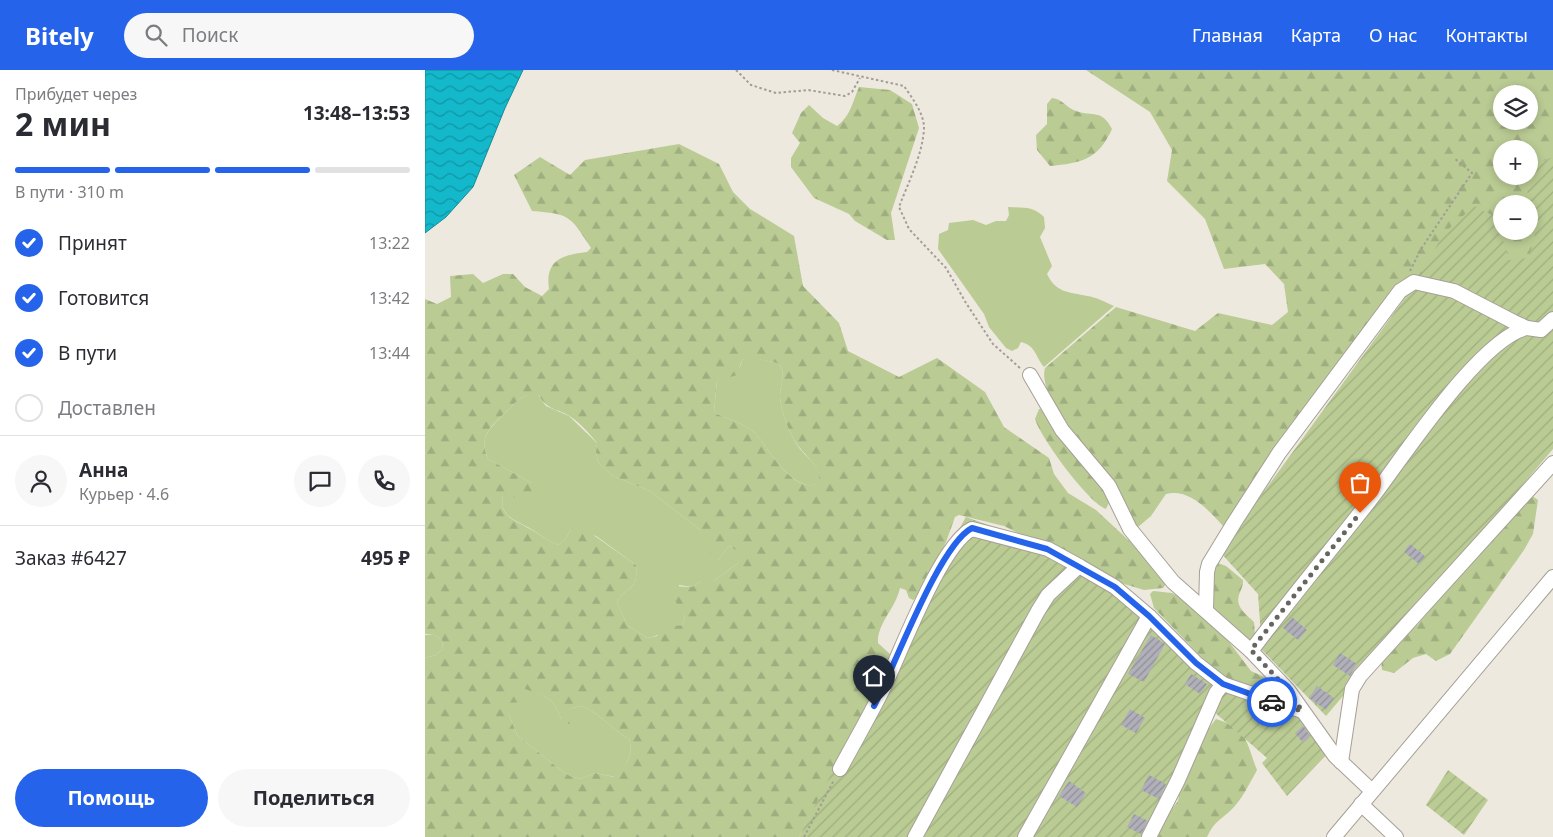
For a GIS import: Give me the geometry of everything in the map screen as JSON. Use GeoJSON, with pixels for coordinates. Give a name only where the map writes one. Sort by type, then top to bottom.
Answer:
{"type":"FeatureCollection","features":[{"type":"Feature","properties":{"kind":"street"},"geometry":{"type":"LineString","coordinates":[[1206,608],[1209,564],[1279,453],[1400,291],[1414,282],[1454,291],[1527,328],[1547,332],[1553,319]]}},
{"type":"Feature","properties":{"kind":"street"},"geometry":{"type":"LineString","coordinates":[[1251,650],[1371,498],[1454,388],[1492,348],[1511,333],[1527,328]]}},
{"type":"Feature","properties":{"kind":"street"},"geometry":{"type":"LineString","coordinates":[[1030,376],[1062,430],[1109,486],[1130,529],[1173,582],[1206,608],[1251,650],[1288,690],[1341,762],[1372,791]]}},
{"type":"Feature","properties":{"kind":"street"},"geometry":{"type":"LineString","coordinates":[[1341,762],[1352,689],[1359,676],[1553,463]]}},
{"type":"Feature","properties":{"kind":"street"},"geometry":{"type":"LineString","coordinates":[[840,769],[883,690],[941,565],[967,531],[972,528],[1047,549],[1079,566],[1115,587],[1149,616],[1196,663],[1223,684],[1302,711]]}},
{"type":"Feature","properties":{"kind":"street"},"geometry":{"type":"LineString","coordinates":[[915,837],[1037,611],[1048,595],[1079,566]]}},
{"type":"Feature","properties":{"kind":"street"},"geometry":{"type":"LineString","coordinates":[[1334,837],[1553,577]]}},
{"type":"Feature","properties":{"kind":"street"},"geometry":{"type":"LineString","coordinates":[[1025,837],[1149,616]]}},
{"type":"Feature","properties":{"kind":"street"},"geometry":{"type":"LineString","coordinates":[[1149,837],[1178,780],[1216,693],[1223,684]]}},
{"type":"Feature","properties":{"kind":"street"},"geometry":{"type":"LineString","coordinates":[[1361,804],[1396,837]]}},
{"type":"Feature","properties":{"kind":"path"},"geometry":{"type":"LineString","coordinates":[[736,70],[751,85],[777,93],[808,90],[845,96],[852,92],[860,78]]}},
{"type":"Feature","properties":{"kind":"path"},"geometry":{"type":"LineString","coordinates":[[832,70],[860,78],[904,86],[918,108],[924,127],[917,157],[899,207],[909,229],[946,268],[993,344],[1030,376]]}},
{"type":"Feature","properties":{"kind":"path"},"geometry":{"type":"LineString","coordinates":[[1414,282],[1410,270],[1421,248],[1472,173],[1454,158]]}},
{"type":"Feature","properties":{"kind":"path"},"geometry":{"type":"LineString","coordinates":[[803,837],[840,769]]}},
{"type":"Feature","properties":{"kind":"green space"},"geometry":{"type":"Polygon","coordinates":[[[1086,70],[1553,70],[1553,163],[1538,199],[1538,195],[1493,195],[1493,240],[1536,240],[1535,258],[1448,282],[1412,277],[1224,527],[1198,502],[1183,494],[1175,493],[1166,494],[1151,516],[1138,527],[1134,527],[1094,472],[1063,424],[1045,383],[1045,368],[1116,307],[1195,331],[1218,313],[1272,325],[1288,312],[1284,284],[1265,264],[1224,269],[1205,219],[1167,181],[1172,150],[1150,112],[1086,70]]]}},
{"type":"Feature","properties":{"kind":"green space"},"geometry":{"type":"Polygon","coordinates":[[[859,87],[890,90],[912,104],[919,128],[891,213],[895,240],[887,240],[855,221],[849,214],[814,198],[791,167],[791,158],[800,143],[792,133],[801,113],[809,105],[823,118],[837,126],[848,113],[859,87]]]}},
{"type":"Feature","properties":{"kind":"green space"},"geometry":{"type":"Polygon","coordinates":[[[1052,98],[1059,100],[1076,111],[1101,116],[1108,123],[1112,129],[1107,139],[1094,154],[1080,161],[1050,166],[1037,150],[1036,135],[1047,124],[1047,104],[1052,98]]]}},
{"type":"Feature","properties":{"kind":"green space"},"geometry":{"type":"Polygon","coordinates":[[[679,144],[719,164],[733,192],[750,209],[794,236],[803,286],[839,323],[848,351],[899,377],[937,358],[985,392],[1004,427],[1049,458],[1054,474],[1068,493],[1096,510],[1152,562],[1166,584],[1163,588],[1144,590],[1111,580],[1004,526],[959,515],[955,517],[946,542],[920,595],[913,600],[909,598],[906,590],[900,588],[895,602],[883,622],[878,636],[878,643],[890,654],[887,670],[799,837],[425,837],[425,658],[436,655],[443,649],[442,640],[434,635],[425,634],[425,299],[437,304],[451,297],[450,276],[473,274],[483,283],[503,274],[513,274],[525,287],[542,296],[549,289],[548,279],[550,271],[557,261],[563,257],[587,252],[591,248],[578,229],[568,219],[555,214],[532,211],[514,175],[540,157],[570,175],[585,160],[679,144]],[[747,358],[742,360],[737,375],[717,381],[714,411],[753,431],[782,468],[791,476],[809,485],[819,483],[817,468],[796,442],[785,419],[780,398],[783,376],[782,368],[780,365],[770,361],[747,358]],[[527,395],[495,422],[485,438],[484,444],[488,459],[532,483],[534,492],[526,502],[510,496],[503,496],[502,503],[506,513],[509,517],[558,545],[565,540],[571,529],[582,527],[636,565],[634,584],[617,602],[627,625],[647,638],[657,636],[662,628],[682,625],[685,617],[671,594],[672,586],[692,587],[701,581],[714,581],[738,563],[744,555],[729,546],[718,560],[710,557],[710,550],[699,529],[650,491],[613,476],[598,462],[597,443],[578,423],[566,414],[547,405],[538,395],[527,395]],[[523,688],[520,694],[522,702],[508,703],[508,712],[517,735],[558,768],[570,776],[580,779],[595,773],[614,777],[625,765],[631,750],[629,739],[595,713],[582,706],[572,708],[569,712],[572,721],[569,724],[561,719],[555,705],[547,698],[523,688]]]}},
{"type":"Feature","properties":{"kind":"green space"},"geometry":{"type":"Polygon","coordinates":[[[1553,157],[1553,449],[1326,716],[1262,650],[1258,594],[1220,552],[1418,280],[1443,234],[1474,206],[1493,216],[1493,240],[1503,240],[1509,260],[1528,258],[1534,240],[1538,240],[1538,195],[1528,195],[1526,185],[1538,185],[1538,166],[1543,161],[1553,157]]]}},
{"type":"Feature","properties":{"kind":"green space"},"geometry":{"type":"Polygon","coordinates":[[[1008,207],[1032,209],[1044,217],[1045,228],[1040,237],[1052,266],[1047,274],[1055,285],[1064,291],[1094,297],[1114,306],[1044,367],[1030,346],[1026,344],[1021,342],[1018,348],[1012,351],[1006,348],[989,327],[984,314],[938,249],[939,234],[948,230],[949,223],[973,220],[986,225],[996,221],[1006,221],[1009,215],[1008,207]]]}},
{"type":"Feature","properties":{"kind":"green space"},"geometry":{"type":"Polygon","coordinates":[[[748,357],[780,365],[783,376],[780,398],[785,419],[798,446],[817,468],[820,483],[810,485],[800,482],[791,476],[782,468],[753,431],[714,411],[717,381],[736,372],[742,360],[748,357]]]}},
{"type":"Feature","properties":{"kind":"green space"},"geometry":{"type":"Polygon","coordinates":[[[527,395],[538,395],[546,406],[569,416],[597,443],[598,462],[613,476],[650,491],[699,529],[718,560],[729,546],[745,555],[738,563],[714,581],[701,581],[692,587],[679,585],[680,607],[685,617],[682,625],[647,638],[627,625],[617,602],[634,584],[636,565],[596,536],[571,529],[565,540],[558,545],[550,542],[506,513],[502,503],[503,496],[510,496],[532,483],[488,459],[484,444],[485,438],[495,422],[518,400],[527,395]]]}},
{"type":"Feature","properties":{"kind":"green space"},"geometry":{"type":"Polygon","coordinates":[[[1039,409],[1044,409],[1111,498],[1106,509],[1088,495],[1055,454],[1035,419],[1039,409]]]}},
{"type":"Feature","properties":{"kind":"green space"},"geometry":{"type":"Polygon","coordinates":[[[1531,495],[1538,500],[1533,534],[1524,550],[1450,654],[1436,661],[1426,654],[1413,658],[1394,673],[1382,670],[1381,659],[1419,623],[1510,513],[1531,495]]]}},
{"type":"Feature","properties":{"kind":"green space"},"geometry":{"type":"Polygon","coordinates":[[[966,517],[1046,546],[1113,583],[1220,679],[1292,711],[1305,722],[1329,752],[1287,796],[1262,763],[1267,758],[1213,711],[1145,837],[799,837],[927,585],[966,517]]]}},
{"type":"Feature","properties":{"kind":"green space"},"geometry":{"type":"Polygon","coordinates":[[[1218,563],[1226,566],[1243,580],[1238,599],[1242,610],[1254,622],[1255,634],[1250,643],[1212,608],[1213,566],[1218,563]]]}},
{"type":"Feature","properties":{"kind":"green space"},"geometry":{"type":"Polygon","coordinates":[[[1153,591],[1172,593],[1198,607],[1217,626],[1251,671],[1269,679],[1271,689],[1260,693],[1217,673],[1154,608],[1150,594],[1153,591]]]}},
{"type":"Feature","properties":{"kind":"green space"},"geometry":{"type":"Polygon","coordinates":[[[425,635],[434,635],[442,640],[443,649],[436,655],[425,658],[425,635]]]}},
{"type":"Feature","properties":{"kind":"green space"},"geometry":{"type":"Polygon","coordinates":[[[523,687],[551,701],[555,705],[561,719],[572,708],[582,706],[595,713],[629,739],[631,745],[630,755],[615,777],[595,773],[580,779],[570,776],[517,735],[508,712],[508,703],[514,701],[523,687]]]}},
{"type":"Feature","properties":{"kind":"green space"},"geometry":{"type":"Polygon","coordinates":[[[1216,719],[1234,727],[1240,732],[1248,744],[1257,770],[1238,802],[1215,825],[1207,837],[1150,837],[1178,801],[1182,776],[1203,736],[1216,719]]]}},
{"type":"Feature","properties":{"kind":"green space"},"geometry":{"type":"Polygon","coordinates":[[[1448,770],[1488,800],[1464,835],[1426,805],[1448,770]]]}},
{"type":"Feature","properties":{"kind":"water"},"geometry":{"type":"Polygon","coordinates":[[[425,70],[523,70],[505,108],[473,187],[446,217],[425,233],[425,70]]]}},
{"type":"Feature","properties":{"kind":"building"},"geometry":{"type":"Polygon","coordinates":[[[1410,544],[1425,556],[1419,564],[1404,552],[1410,544]]]}},
{"type":"Feature","properties":{"kind":"building"},"geometry":{"type":"Polygon","coordinates":[[[1292,617],[1307,630],[1298,640],[1283,628],[1292,617]]]}},
{"type":"Feature","properties":{"kind":"building"},"geometry":{"type":"Polygon","coordinates":[[[1151,635],[1165,644],[1144,682],[1128,674],[1151,635]]]}},
{"type":"Feature","properties":{"kind":"building"},"geometry":{"type":"Polygon","coordinates":[[[1340,653],[1357,664],[1350,676],[1333,665],[1340,653]]]}},
{"type":"Feature","properties":{"kind":"building"},"geometry":{"type":"Polygon","coordinates":[[[1191,674],[1207,684],[1200,694],[1185,684],[1191,674]]]}},
{"type":"Feature","properties":{"kind":"building"},"geometry":{"type":"Polygon","coordinates":[[[1317,686],[1334,698],[1326,710],[1309,698],[1317,686]]]}},
{"type":"Feature","properties":{"kind":"building"},"geometry":{"type":"Polygon","coordinates":[[[1130,709],[1145,718],[1136,733],[1121,725],[1130,709]]]}},
{"type":"Feature","properties":{"kind":"building"},"geometry":{"type":"Polygon","coordinates":[[[1303,726],[1310,736],[1303,743],[1295,733],[1303,726]]]}},
{"type":"Feature","properties":{"kind":"building"},"geometry":{"type":"Polygon","coordinates":[[[1149,775],[1166,784],[1159,799],[1141,790],[1149,775]]]}},
{"type":"Feature","properties":{"kind":"building"},"geometry":{"type":"Polygon","coordinates":[[[1069,781],[1086,793],[1077,807],[1059,796],[1069,781]]]}},
{"type":"Feature","properties":{"kind":"building"},"geometry":{"type":"Polygon","coordinates":[[[1134,814],[1148,821],[1141,834],[1127,827],[1134,814]]]}},
{"type":"Feature","properties":{"kind":"way so far"},"geometry":{"type":"LineString","coordinates":[[1272,702],[1302,711],[1288,690],[1251,650],[1360,513]]}},
{"type":"Feature","properties":{"kind":"route"},"geometry":{"type":"LineString","coordinates":[[874,706],[941,565],[959,539],[972,528],[1047,549],[1115,587],[1149,616],[1196,663],[1223,684],[1272,702]]}}]}
